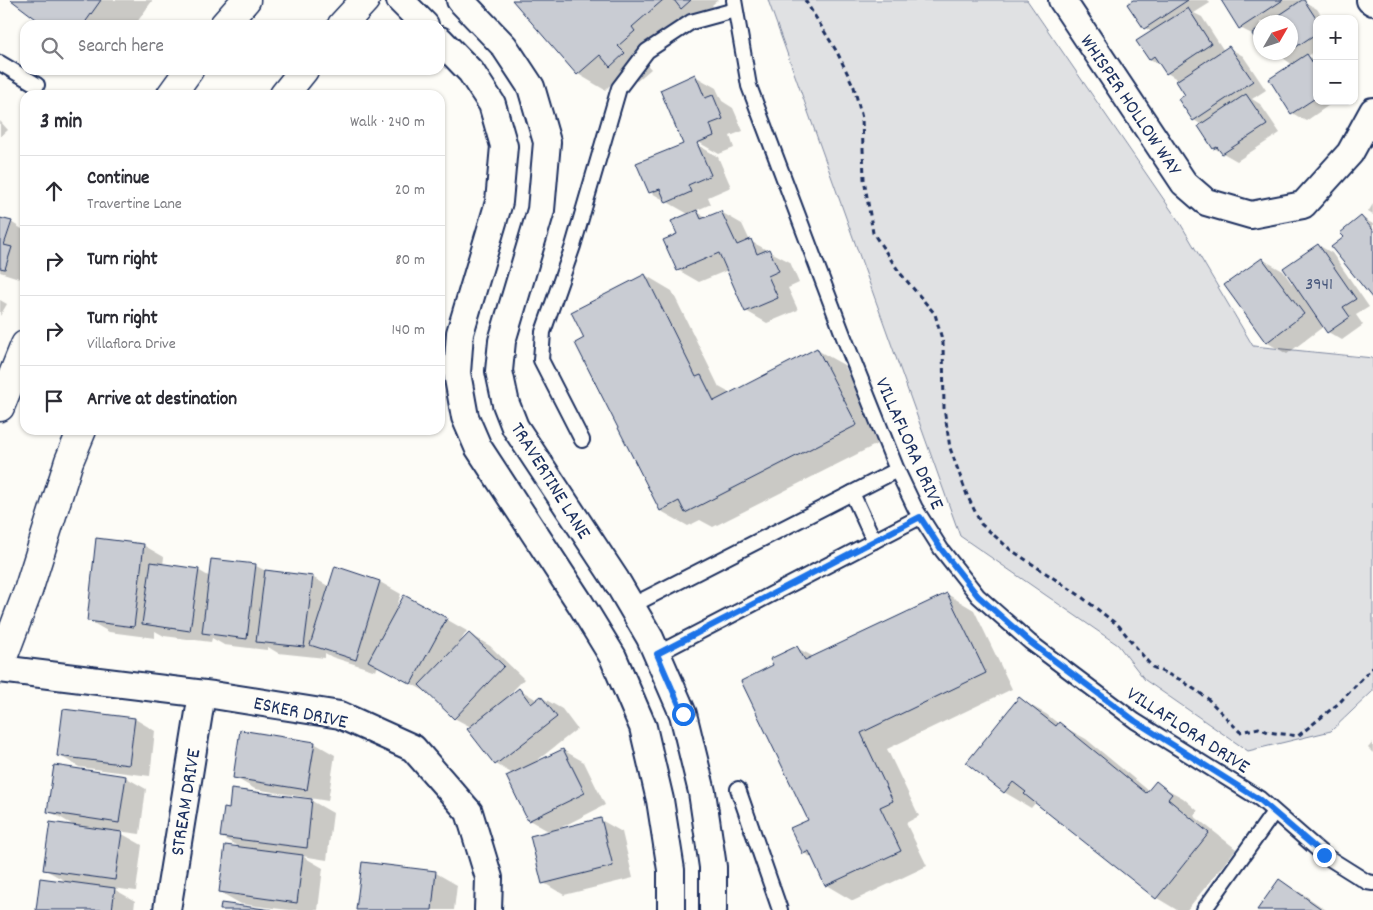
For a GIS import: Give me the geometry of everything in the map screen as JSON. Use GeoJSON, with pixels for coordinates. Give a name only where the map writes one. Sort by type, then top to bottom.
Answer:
{"type":"FeatureCollection","features":[{"type":"Feature","properties":{"kind":"main road"},"geometry":{"type":"LineString","coordinates":[[228,20],[246,0]]}},
{"type":"Feature","properties":{"kind":"main road"},"geometry":{"type":"LineString","coordinates":[[347,20],[365,0]]}},
{"type":"Feature","properties":{"kind":"main road"},"geometry":{"type":"LineString","coordinates":[[175,90],[185,75]]}},
{"type":"Feature","properties":{"kind":"main road"},"geometry":{"type":"LineString","coordinates":[[288,90],[300,75]]}},
{"type":"Feature","properties":{"kind":"main road"},"geometry":{"type":"LineString","coordinates":[[0,408],[20,358]]}},
{"type":"Feature","properties":{"kind":"main road"},"geometry":{"type":"LineString","coordinates":[[0,665],[28,591],[68,461],[80,435]]}},
{"type":"Feature","properties":{"kind":"street"},"geometry":{"type":"LineString","coordinates":[[400,0],[420,20]]}},
{"type":"Feature","properties":{"kind":"street","name":"TRAVERTINE LANE"},"geometry":{"type":"LineString","coordinates":[[460,0],[504,46],[531,87],[547,142],[541,210],[502,341],[499,371],[506,404],[516,427],[650,638],[683,714],[702,792],[713,867],[713,910]]}},
{"type":"Feature","properties":{"kind":"street","name":"WHISPER HOLLOW WAY"},"geometry":{"type":"LineString","coordinates":[[1062,0],[1184,183],[1206,202],[1252,216],[1303,205],[1350,153],[1373,111]]}},
{"type":"Feature","properties":{"kind":"street"},"geometry":{"type":"LineString","coordinates":[[445,45],[471,72],[492,104],[504,146],[499,202],[460,333],[457,373],[465,417],[478,447],[580,602],[612,657],[643,727],[660,800],[671,870],[671,910]]}},
{"type":"Feature","properties":{"kind":"street","name":"ESKER DRIVE"},"geometry":{"type":"LineString","coordinates":[[0,669],[202,694],[340,715],[412,748],[468,812],[489,878],[488,910]]}},
{"type":"Feature","properties":{"kind":"street","name":"STREAM DRIVE"},"geometry":{"type":"LineString","coordinates":[[167,910],[202,694]]}},
{"type":"Feature","properties":{"kind":"lane"},"geometry":{"type":"LineString","coordinates":[[582,440],[541,360],[543,332],[573,246],[618,88],[647,52],[691,22],[734,5]]}},
{"type":"Feature","properties":{"kind":"lane","name":"VILLAFLORA DRIVE"},"geometry":{"type":"LineString","coordinates":[[734,5],[749,86],[841,331],[897,470],[920,517],[941,549],[978,596],[1030,642],[1135,721],[1260,800],[1324,855],[1367,882],[1373,883]]}},
{"type":"Feature","properties":{"kind":"lane"},"geometry":{"type":"LineString","coordinates":[[0,63],[20,75]]}},
{"type":"Feature","properties":{"kind":"lane"},"geometry":{"type":"LineString","coordinates":[[20,75],[37,85]]}},
{"type":"Feature","properties":{"kind":"lane"},"geometry":{"type":"LineString","coordinates":[[631,606],[897,470]]}},
{"type":"Feature","properties":{"kind":"lane"},"geometry":{"type":"LineString","coordinates":[[852,493],[874,541]]}},
{"type":"Feature","properties":{"kind":"lane"},"geometry":{"type":"LineString","coordinates":[[657,654],[920,517]]}},
{"type":"Feature","properties":{"kind":"lane"},"geometry":{"type":"LineString","coordinates":[[738,789],[780,910]]}},
{"type":"Feature","properties":{"kind":"lane"},"geometry":{"type":"LineString","coordinates":[[1204,910],[1274,812]]}},
{"type":"Feature","properties":{"kind":"path"},"geometry":{"type":"LineString","coordinates":[[805,0],[837,52],[854,87],[862,118],[864,179],[874,233],[900,273],[935,314],[943,343],[944,408],[950,448],[967,495],[981,524],[1010,550],[1079,595],[1119,626],[1152,667],[1181,680],[1207,698],[1240,732],[1259,728],[1268,732],[1298,736],[1339,703],[1373,667]]}},
{"type":"Feature","properties":{"kind":"shaded area"},"geometry":{"type":"Polygon","coordinates":[[[768,0],[1027,0],[1180,223],[1253,346],[1373,358],[1373,691],[1331,731],[1248,751],[1145,680],[1118,645],[960,536],[768,0]]]}},
{"type":"Feature","properties":{"kind":"building"},"geometry":{"type":"Polygon","coordinates":[[[11,0],[101,0],[87,20],[37,20],[11,0]]]}},
{"type":"Feature","properties":{"kind":"building"},"geometry":{"type":"Polygon","coordinates":[[[512,0],[663,0],[632,27],[635,31],[618,46],[625,53],[610,67],[600,55],[577,75],[512,0]]]}},
{"type":"Feature","properties":{"kind":"building"},"geometry":{"type":"Polygon","coordinates":[[[674,0],[691,0],[681,9],[674,0]]]}},
{"type":"Feature","properties":{"kind":"building"},"geometry":{"type":"Polygon","coordinates":[[[1133,0],[1188,0],[1144,29],[1127,4],[1133,0]]]}},
{"type":"Feature","properties":{"kind":"building"},"geometry":{"type":"Polygon","coordinates":[[[1221,0],[1283,0],[1260,15],[1253,15],[1253,20],[1239,29],[1221,0]]]}},
{"type":"Feature","properties":{"kind":"building"},"geometry":{"type":"Polygon","coordinates":[[[1304,0],[1314,15],[1313,36],[1298,46],[1298,15],[1280,15],[1304,0]]]}},
{"type":"Feature","properties":{"kind":"building"},"geometry":{"type":"Polygon","coordinates":[[[1188,8],[1211,44],[1166,74],[1154,56],[1149,60],[1136,41],[1188,8]]]}},
{"type":"Feature","properties":{"kind":"building"},"geometry":{"type":"Polygon","coordinates":[[[1229,46],[1253,81],[1193,121],[1178,99],[1185,95],[1176,81],[1229,46]]]}},
{"type":"Feature","properties":{"kind":"building"},"geometry":{"type":"Polygon","coordinates":[[[1307,54],[1313,63],[1313,100],[1291,114],[1269,79],[1307,54]]]}},
{"type":"Feature","properties":{"kind":"building"},"geometry":{"type":"Polygon","coordinates":[[[695,74],[705,98],[713,95],[723,119],[710,124],[714,136],[697,143],[711,175],[688,185],[691,192],[666,203],[660,189],[649,193],[636,163],[683,144],[660,90],[695,74]]]}},
{"type":"Feature","properties":{"kind":"building"},"geometry":{"type":"Polygon","coordinates":[[[1246,94],[1267,125],[1222,154],[1217,147],[1213,149],[1198,126],[1246,94]]]}},
{"type":"Feature","properties":{"kind":"building"},"geometry":{"type":"Polygon","coordinates":[[[697,210],[701,219],[721,211],[737,245],[751,239],[757,254],[769,249],[779,271],[768,276],[778,298],[745,312],[719,253],[677,271],[663,240],[677,234],[671,221],[697,210]]]}},
{"type":"Feature","properties":{"kind":"building"},"geometry":{"type":"Polygon","coordinates":[[[1361,216],[1373,230],[1373,299],[1331,247],[1344,237],[1340,233],[1361,216]]]}},
{"type":"Feature","properties":{"kind":"building"},"geometry":{"type":"Polygon","coordinates":[[[0,218],[12,221],[4,245],[12,247],[5,269],[0,268],[0,218]]]}},
{"type":"Feature","properties":{"kind":"building"},"geometry":{"type":"Polygon","coordinates":[[[1318,244],[1356,299],[1343,307],[1350,317],[1327,333],[1283,268],[1318,244]]]}},
{"type":"Feature","properties":{"kind":"building"},"geometry":{"type":"Polygon","coordinates":[[[1262,258],[1304,314],[1266,343],[1224,285],[1262,258]]]}},
{"type":"Feature","properties":{"kind":"building"},"geometry":{"type":"Polygon","coordinates":[[[645,274],[696,377],[701,375],[714,401],[817,348],[857,425],[685,513],[679,501],[660,511],[575,343],[584,338],[571,312],[645,274]]]}},
{"type":"Feature","properties":{"kind":"building"},"geometry":{"type":"Polygon","coordinates":[[[96,538],[144,544],[134,627],[87,621],[96,538]]]}},
{"type":"Feature","properties":{"kind":"building"},"geometry":{"type":"Polygon","coordinates":[[[211,559],[256,564],[247,639],[202,633],[211,559]]]}},
{"type":"Feature","properties":{"kind":"building"},"geometry":{"type":"Polygon","coordinates":[[[151,562],[199,569],[190,631],[142,624],[151,562]]]}},
{"type":"Feature","properties":{"kind":"building"},"geometry":{"type":"Polygon","coordinates":[[[335,566],[380,581],[356,660],[310,645],[335,566]]]}},
{"type":"Feature","properties":{"kind":"building"},"geometry":{"type":"Polygon","coordinates":[[[265,570],[313,576],[304,647],[256,642],[265,570]]]}},
{"type":"Feature","properties":{"kind":"building"},"geometry":{"type":"Polygon","coordinates":[[[947,593],[986,673],[861,733],[893,801],[880,807],[901,851],[825,886],[809,851],[803,854],[790,828],[808,820],[741,681],[773,665],[770,659],[797,646],[805,660],[947,593]]]}},
{"type":"Feature","properties":{"kind":"building"},"geometry":{"type":"Polygon","coordinates":[[[404,595],[447,618],[411,684],[368,661],[404,595]]]}},
{"type":"Feature","properties":{"kind":"building"},"geometry":{"type":"Polygon","coordinates":[[[469,633],[504,666],[454,719],[419,685],[469,633]]]}},
{"type":"Feature","properties":{"kind":"building"},"geometry":{"type":"Polygon","coordinates":[[[519,688],[531,704],[541,696],[557,717],[495,765],[467,729],[519,688]]]}},
{"type":"Feature","properties":{"kind":"building"},"geometry":{"type":"Polygon","coordinates":[[[1019,697],[1056,726],[1059,722],[1146,793],[1156,781],[1172,794],[1168,799],[1209,833],[1156,899],[1024,794],[1026,792],[1013,782],[1004,793],[966,763],[1019,697]]]}},
{"type":"Feature","properties":{"kind":"building"},"geometry":{"type":"Polygon","coordinates":[[[63,709],[135,718],[129,765],[57,756],[63,709]]]}},
{"type":"Feature","properties":{"kind":"building"},"geometry":{"type":"Polygon","coordinates":[[[240,730],[315,742],[307,790],[233,778],[240,730]]]}},
{"type":"Feature","properties":{"kind":"building"},"geometry":{"type":"Polygon","coordinates":[[[563,749],[585,793],[528,821],[506,776],[563,749]]]}},
{"type":"Feature","properties":{"kind":"building"},"geometry":{"type":"Polygon","coordinates":[[[54,765],[126,776],[119,823],[47,812],[54,765]]]}},
{"type":"Feature","properties":{"kind":"building"},"geometry":{"type":"Polygon","coordinates":[[[231,789],[312,799],[307,848],[220,837],[224,808],[229,809],[231,789]]]}},
{"type":"Feature","properties":{"kind":"building"},"geometry":{"type":"Polygon","coordinates":[[[601,818],[613,866],[542,884],[530,836],[601,818]]]}},
{"type":"Feature","properties":{"kind":"building"},"geometry":{"type":"Polygon","coordinates":[[[50,822],[122,832],[115,880],[43,870],[50,822]]]}},
{"type":"Feature","properties":{"kind":"building"},"geometry":{"type":"Polygon","coordinates":[[[225,845],[303,855],[297,903],[219,892],[225,845]]]}},
{"type":"Feature","properties":{"kind":"building"},"geometry":{"type":"Polygon","coordinates":[[[362,862],[436,871],[432,910],[356,910],[362,862]]]}},
{"type":"Feature","properties":{"kind":"building"},"geometry":{"type":"Polygon","coordinates":[[[40,878],[115,888],[112,910],[36,910],[40,878]]]}},
{"type":"Feature","properties":{"kind":"building"},"geometry":{"type":"Polygon","coordinates":[[[1279,879],[1323,910],[1257,910],[1279,879]]]}},
{"type":"Feature","properties":{"kind":"building"},"geometry":{"type":"Polygon","coordinates":[[[221,903],[272,910],[220,910],[221,903]]]}},
{"type":"Feature","properties":{"kind":"route"},"geometry":{"type":"LineString","coordinates":[[683,714],[657,654],[920,517],[941,549],[978,596],[1030,642],[1135,721],[1260,800],[1324,855]]}}]}
